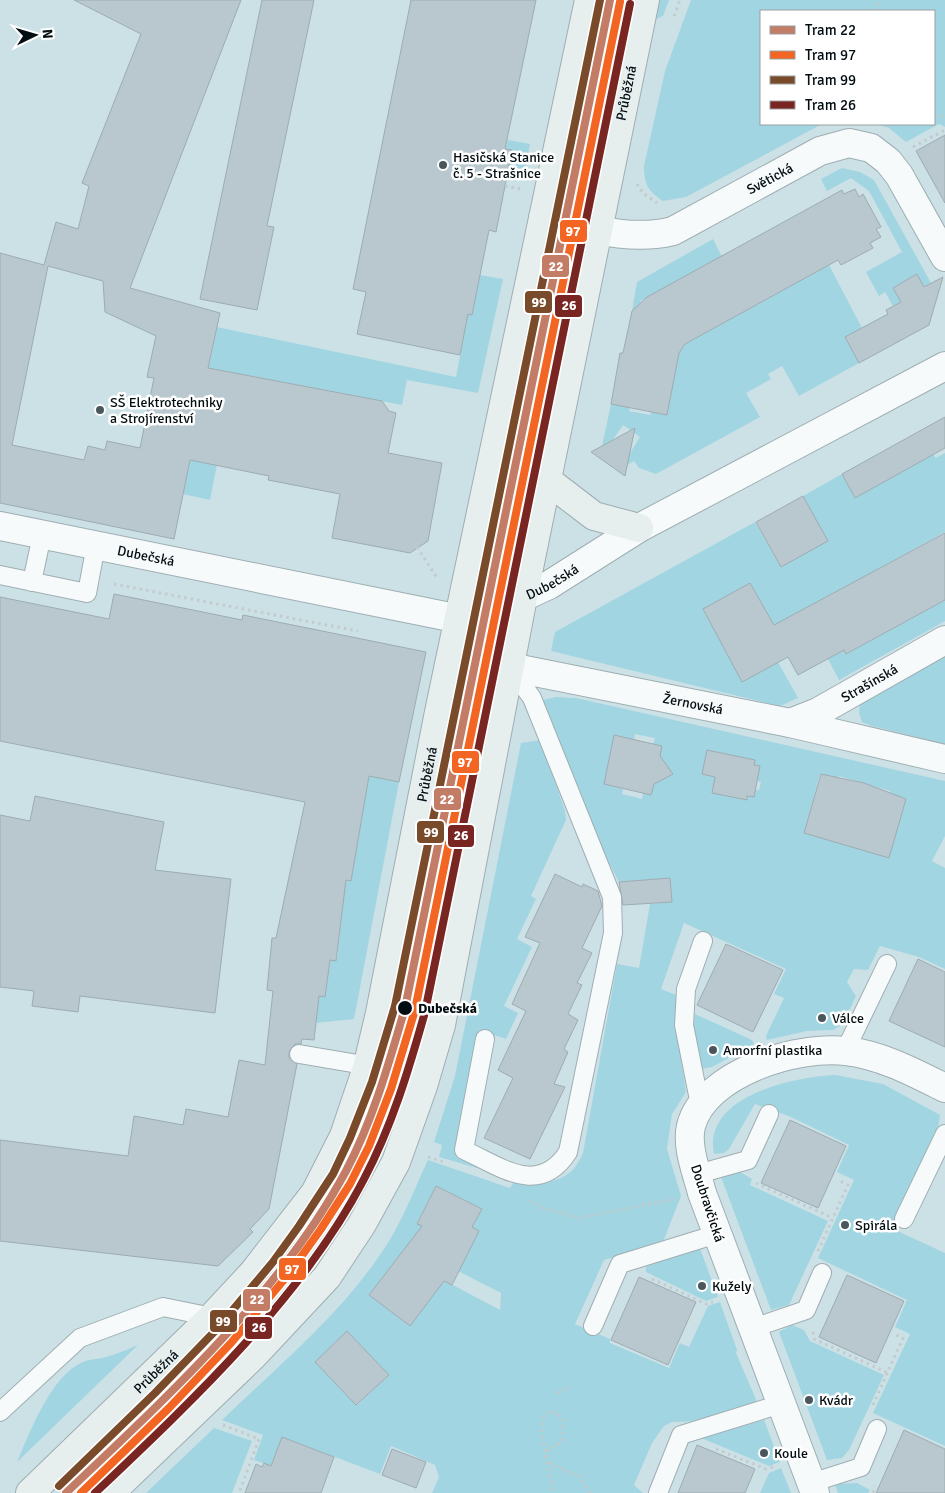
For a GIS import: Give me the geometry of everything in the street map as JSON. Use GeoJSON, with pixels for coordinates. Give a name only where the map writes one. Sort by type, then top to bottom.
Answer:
{"type":"FeatureCollection","features":[{"type":"Feature","properties":{"kind":"main road","name":"Průběžná"},"geometry":{"type":"LineString","coordinates":[[30,1493],[212,1317],[281,1239],[315,1194],[344,1136],[367,1068],[380,1013],[439,712],[589,0]]}},
{"type":"Feature","properties":{"kind":"main road","name":"Průběžná"},"geometry":{"type":"LineString","coordinates":[[110,1493],[253,1356],[327,1278],[362,1224],[396,1162],[424,1086],[441,1026],[523,598],[645,0]]}},
{"type":"Feature","properties":{"kind":"main road"},"geometry":{"type":"LineString","coordinates":[[547,480],[594,516],[639,528]]}},
{"type":"Feature","properties":{"kind":"street","name":"Světická"},"geometry":{"type":"LineString","coordinates":[[544,218],[597,230],[656,236],[673,231],[820,151],[849,143],[871,148],[888,161],[899,174],[945,257]]}},
{"type":"Feature","properties":{"kind":"street","name":"Dubečská"},"geometry":{"type":"LineString","coordinates":[[0,526],[460,619],[523,598],[549,585],[639,528],[945,366]]}},
{"type":"Feature","properties":{"kind":"street"},"geometry":{"type":"LineString","coordinates":[[460,619],[510,667]]}},
{"type":"Feature","properties":{"kind":"street","name":"Strašínská"},"geometry":{"type":"LineString","coordinates":[[790,723],[818,712],[945,640]]}},
{"type":"Feature","properties":{"kind":"street","name":"Žernovská"},"geometry":{"type":"LineString","coordinates":[[510,667],[790,723],[945,759]]}},
{"type":"Feature","properties":{"kind":"street","name":"Doubravčická"},"geometry":{"type":"LineString","coordinates":[[813,1488],[717,1234],[691,1148],[691,1127],[700,1105],[725,1082],[758,1065],[803,1053],[845,1051],[897,1064],[945,1088]]}},
{"type":"Feature","properties":{"kind":"lane"},"geometry":{"type":"LineString","coordinates":[[32,582],[42,535]]}},
{"type":"Feature","properties":{"kind":"lane"},"geometry":{"type":"LineString","coordinates":[[0,575],[87,593],[96,545]]}},
{"type":"Feature","properties":{"kind":"lane"},"geometry":{"type":"LineString","coordinates":[[485,1039],[464,1150],[519,1176],[542,1175],[558,1167],[568,1152],[613,933],[614,908],[612,897],[532,698],[510,667]]}},
{"type":"Feature","properties":{"kind":"lane"},"geometry":{"type":"LineString","coordinates":[[700,1105],[684,1025],[686,989],[703,941]]}},
{"type":"Feature","properties":{"kind":"lane"},"geometry":{"type":"LineString","coordinates":[[845,1051],[887,964]]}},
{"type":"Feature","properties":{"kind":"lane"},"geometry":{"type":"LineString","coordinates":[[299,1054],[367,1068],[424,1086]]}},
{"type":"Feature","properties":{"kind":"lane"},"geometry":{"type":"LineString","coordinates":[[698,1174],[748,1160],[769,1114]]}},
{"type":"Feature","properties":{"kind":"lane"},"geometry":{"type":"LineString","coordinates":[[904,1219],[945,1134]]}},
{"type":"Feature","properties":{"kind":"lane"},"geometry":{"type":"LineString","coordinates":[[593,1326],[620,1264],[717,1234]]}},
{"type":"Feature","properties":{"kind":"lane"},"geometry":{"type":"LineString","coordinates":[[752,1328],[806,1310],[822,1273]]}},
{"type":"Feature","properties":{"kind":"lane"},"geometry":{"type":"LineString","coordinates":[[3,1405],[80,1338],[163,1307],[212,1317],[253,1356]]}},
{"type":"Feature","properties":{"kind":"lane"},"geometry":{"type":"LineString","coordinates":[[658,1493],[681,1435],[781,1404]]}},
{"type":"Feature","properties":{"kind":"lane"},"geometry":{"type":"LineString","coordinates":[[813,1488],[861,1467],[877,1429]]}},
{"type":"Feature","properties":{"kind":"path"},"geometry":{"type":"LineString","coordinates":[[888,161],[945,130]]}},
{"type":"Feature","properties":{"kind":"path"},"geometry":{"type":"LineString","coordinates":[[505,186],[513,187]]}},
{"type":"Feature","properties":{"kind":"path"},"geometry":{"type":"LineString","coordinates":[[417,548],[439,581]]}},
{"type":"Feature","properties":{"kind":"path"},"geometry":{"type":"LineString","coordinates":[[90,580],[366,632]]}},
{"type":"Feature","properties":{"kind":"path"},"geometry":{"type":"LineString","coordinates":[[420,1154],[451,1165]]}},
{"type":"Feature","properties":{"kind":"path"},"geometry":{"type":"LineString","coordinates":[[748,1160],[758,1176],[755,1183],[833,1218]]}},
{"type":"Feature","properties":{"kind":"path"},"geometry":{"type":"LineString","coordinates":[[822,1273],[814,1259],[848,1184],[838,1180]]}},
{"type":"Feature","properties":{"kind":"path"},"geometry":{"type":"LineString","coordinates":[[538,1207],[579,1218],[676,1199]]}},
{"type":"Feature","properties":{"kind":"path"},"geometry":{"type":"LineString","coordinates":[[620,1264],[706,1304],[714,1301]]}},
{"type":"Feature","properties":{"kind":"path"},"geometry":{"type":"LineString","coordinates":[[806,1310],[814,1339],[888,1372]]}},
{"type":"Feature","properties":{"kind":"path"},"geometry":{"type":"LineString","coordinates":[[877,1429],[870,1413],[903,1338],[896,1334]]}},
{"type":"Feature","properties":{"kind":"path"},"geometry":{"type":"LineString","coordinates":[[557,1393],[570,1388]]}},
{"type":"Feature","properties":{"kind":"path"},"geometry":{"type":"LineString","coordinates":[[546,1451],[562,1442],[563,1419],[558,1412],[548,1413],[543,1419],[546,1451],[553,1493]]}},
{"type":"Feature","properties":{"kind":"path"},"geometry":{"type":"LineString","coordinates":[[238,1431],[259,1439],[239,1493]]}},
{"type":"Feature","properties":{"kind":"path"},"geometry":{"type":"LineString","coordinates":[[681,1435],[766,1469],[784,1463]]}},
{"type":"Feature","properties":{"kind":"path"},"geometry":{"type":"LineString","coordinates":[[548,1463],[581,1477],[590,1493]]}},
{"type":"Feature","properties":{"kind":"shaded area"},"geometry":{"type":"Polygon","coordinates":[[[658,0],[669,0],[663,16],[654,20],[658,0]]]}},
{"type":"Feature","properties":{"kind":"shaded area"},"geometry":{"type":"Polygon","coordinates":[[[691,0],[945,0],[945,127],[939,124],[906,142],[889,128],[879,125],[935,125],[935,10],[760,10],[760,125],[820,125],[686,197],[663,201],[648,186],[644,166],[665,71],[691,0]]]}},
{"type":"Feature","properties":{"kind":"shaded area"},"geometry":{"type":"Polygon","coordinates":[[[508,140],[530,144],[523,178],[515,181],[506,179],[512,151],[505,149],[508,140]]]}},
{"type":"Feature","properties":{"kind":"shaded area"},"geometry":{"type":"Polygon","coordinates":[[[842,168],[860,172],[874,180],[931,283],[924,287],[917,274],[893,288],[901,302],[893,306],[885,292],[879,296],[866,272],[902,252],[869,191],[851,178],[827,191],[821,179],[842,168]]]}},
{"type":"Feature","properties":{"kind":"shaded area"},"geometry":{"type":"Polygon","coordinates":[[[713,239],[724,261],[640,301],[642,305],[632,311],[637,282],[713,239]]]}},
{"type":"Feature","properties":{"kind":"shaded area"},"geometry":{"type":"Polygon","coordinates":[[[829,265],[862,328],[859,363],[799,396],[782,366],[768,374],[771,379],[746,393],[760,417],[656,474],[639,468],[634,461],[627,465],[630,453],[640,437],[623,425],[612,441],[602,446],[611,404],[630,407],[629,411],[650,415],[651,412],[667,415],[679,353],[685,344],[829,265]]]}},
{"type":"Feature","properties":{"kind":"shaded area"},"geometry":{"type":"Polygon","coordinates":[[[480,275],[503,279],[478,393],[407,380],[402,405],[235,373],[210,500],[183,494],[217,327],[456,377],[468,314],[480,275]]]}},
{"type":"Feature","properties":{"kind":"shaded area"},"geometry":{"type":"Polygon","coordinates":[[[945,453],[945,532],[775,626],[750,583],[703,609],[742,681],[778,662],[798,698],[780,706],[551,651],[555,632],[755,522],[781,567],[827,541],[803,496],[842,474],[855,497],[933,454],[936,458],[945,453]]]}},
{"type":"Feature","properties":{"kind":"shaded area"},"geometry":{"type":"Polygon","coordinates":[[[945,600],[945,621],[839,680],[828,659],[844,650],[846,654],[945,600]]]}},
{"type":"Feature","properties":{"kind":"shaded area"},"geometry":{"type":"Polygon","coordinates":[[[945,653],[945,744],[862,722],[859,713],[860,703],[945,653]]]}},
{"type":"Feature","properties":{"kind":"shaded area"},"geometry":{"type":"Polygon","coordinates":[[[556,697],[576,698],[945,781],[945,836],[932,861],[945,868],[945,969],[919,957],[880,946],[868,970],[854,969],[847,982],[856,996],[843,1024],[833,1030],[807,1031],[767,1040],[766,1036],[784,998],[774,994],[786,969],[684,923],[661,989],[681,997],[677,1032],[686,1092],[672,1114],[667,1149],[681,1196],[663,1242],[604,1260],[575,1324],[610,1339],[610,1343],[669,1368],[680,1343],[689,1347],[708,1306],[720,1302],[737,1350],[736,1353],[758,1404],[702,1421],[672,1422],[664,1426],[652,1443],[634,1485],[643,1493],[432,1493],[439,1477],[435,1465],[391,1446],[380,1474],[282,1437],[271,1466],[254,1460],[263,1435],[222,1420],[291,1355],[356,1287],[392,1236],[428,1160],[510,1188],[514,1181],[546,1182],[563,1177],[578,1164],[583,1153],[617,964],[639,968],[650,904],[672,902],[670,878],[619,882],[601,848],[543,700],[556,697]],[[635,734],[634,740],[614,735],[604,784],[623,789],[622,794],[642,799],[643,793],[651,794],[662,746],[653,744],[655,738],[635,734]],[[708,750],[702,774],[715,777],[712,793],[747,800],[747,796],[753,797],[755,790],[759,790],[761,782],[757,781],[760,766],[754,765],[755,760],[708,750]],[[820,774],[804,833],[889,857],[906,799],[890,794],[890,791],[839,776],[837,779],[820,774]],[[436,1186],[417,1223],[440,1235],[478,1231],[472,1227],[482,1209],[436,1186]],[[395,1261],[369,1295],[410,1326],[431,1298],[423,1291],[416,1276],[395,1261]],[[458,1271],[451,1284],[500,1310],[501,1293],[458,1271]],[[347,1331],[315,1362],[357,1405],[389,1375],[347,1331]]]}},
{"type":"Feature","properties":{"kind":"shaded area"},"geometry":{"type":"Polygon","coordinates":[[[541,740],[565,811],[566,820],[531,896],[536,899],[517,939],[532,947],[504,1006],[518,1013],[506,1039],[479,1030],[457,1153],[479,1163],[477,1168],[439,1157],[442,1145],[434,1142],[455,1076],[521,743],[541,740]]]}},
{"type":"Feature","properties":{"kind":"shaded area"},"geometry":{"type":"Polygon","coordinates":[[[369,776],[399,782],[354,1019],[315,1023],[319,996],[325,997],[330,960],[337,960],[345,880],[350,881],[369,776]]]}},
{"type":"Feature","properties":{"kind":"shaded area"},"geometry":{"type":"Polygon","coordinates":[[[695,1014],[752,1040],[754,1044],[712,1067],[701,1069],[694,1025],[695,1014]]]}},
{"type":"Feature","properties":{"kind":"shaded area"},"geometry":{"type":"Polygon","coordinates":[[[835,1075],[883,1084],[940,1115],[938,1129],[891,1228],[945,1253],[945,1446],[873,1413],[910,1334],[895,1327],[907,1300],[818,1258],[854,1180],[837,1172],[849,1145],[791,1117],[755,1104],[729,1149],[724,1153],[714,1154],[714,1134],[722,1117],[736,1104],[754,1094],[775,1086],[797,1080],[835,1075]]]}},
{"type":"Feature","properties":{"kind":"shaded area"},"geometry":{"type":"Polygon","coordinates":[[[740,1172],[752,1179],[750,1185],[828,1221],[789,1305],[771,1310],[721,1177],[740,1172]]]}},
{"type":"Feature","properties":{"kind":"shaded area"},"geometry":{"type":"Polygon","coordinates":[[[699,1246],[718,1297],[706,1301],[646,1272],[646,1261],[699,1246]]]}},
{"type":"Feature","properties":{"kind":"shaded area"},"geometry":{"type":"Polygon","coordinates":[[[792,1325],[804,1330],[810,1341],[884,1375],[849,1450],[842,1458],[827,1460],[779,1332],[792,1325]]]}},
{"type":"Feature","properties":{"kind":"shaded area"},"geometry":{"type":"Polygon","coordinates":[[[138,1345],[17,1462],[35,1421],[51,1391],[61,1379],[83,1362],[110,1356],[138,1345]]]}},
{"type":"Feature","properties":{"kind":"shaded area"},"geometry":{"type":"Polygon","coordinates":[[[764,1420],[780,1462],[769,1466],[701,1438],[764,1420]]]}},
{"type":"Feature","properties":{"kind":"shaded area"},"geometry":{"type":"Polygon","coordinates":[[[214,1428],[252,1441],[232,1493],[146,1493],[214,1428]]]}},
{"type":"Feature","properties":{"kind":"shaded area"},"geometry":{"type":"Polygon","coordinates":[[[781,1468],[791,1493],[760,1493],[769,1473],[781,1468]]]}},
{"type":"Feature","properties":{"kind":"shaded area"},"geometry":{"type":"Polygon","coordinates":[[[857,1483],[870,1490],[868,1493],[838,1493],[835,1484],[857,1483]]]}},
{"type":"Feature","properties":{"kind":"building"},"geometry":{"type":"Polygon","coordinates":[[[74,0],[241,0],[130,288],[220,313],[208,368],[382,401],[389,411],[396,413],[388,453],[442,463],[428,541],[410,553],[332,538],[340,494],[268,480],[269,476],[190,460],[174,539],[0,503],[0,253],[44,265],[56,222],[78,229],[89,186],[82,183],[141,34],[74,0]],[[48,266],[12,445],[84,460],[88,446],[105,450],[107,441],[140,448],[154,378],[147,377],[156,336],[105,312],[103,281],[48,266]]]}},
{"type":"Feature","properties":{"kind":"building"},"geometry":{"type":"Polygon","coordinates":[[[262,0],[314,0],[267,226],[274,227],[257,310],[200,299],[262,0]]]}},
{"type":"Feature","properties":{"kind":"building","name":"Hasičská Stanice č. 5 - Strašnice"},"geometry":{"type":"Polygon","coordinates":[[[411,0],[536,0],[505,149],[512,150],[496,232],[489,230],[472,315],[468,314],[460,355],[357,334],[366,292],[353,289],[411,0]]]}},
{"type":"Feature","properties":{"kind":"building"},"geometry":{"type":"Polygon","coordinates":[[[945,135],[945,203],[916,151],[945,135]]]}},
{"type":"Feature","properties":{"kind":"building"},"geometry":{"type":"Polygon","coordinates":[[[855,189],[859,197],[863,194],[881,227],[876,229],[881,237],[870,243],[873,248],[841,265],[838,260],[685,344],[679,353],[667,415],[611,404],[620,353],[623,353],[632,311],[647,297],[842,190],[844,194],[855,189]]]}},
{"type":"Feature","properties":{"kind":"building"},"geometry":{"type":"Polygon","coordinates":[[[917,274],[924,287],[943,277],[929,325],[859,363],[845,337],[888,314],[886,310],[901,302],[893,288],[917,274]]]}},
{"type":"Feature","properties":{"kind":"building"},"geometry":{"type":"Polygon","coordinates":[[[945,417],[945,448],[855,498],[842,474],[945,417]]]}},
{"type":"Feature","properties":{"kind":"building"},"geometry":{"type":"Polygon","coordinates":[[[635,428],[625,476],[591,452],[635,428]]]}},
{"type":"Feature","properties":{"kind":"building"},"geometry":{"type":"Polygon","coordinates":[[[803,496],[828,541],[781,567],[756,522],[803,496]]]}},
{"type":"Feature","properties":{"kind":"building"},"geometry":{"type":"Polygon","coordinates":[[[945,533],[945,600],[846,654],[844,650],[798,675],[788,657],[742,682],[703,609],[750,583],[774,625],[945,533]]]}},
{"type":"Feature","properties":{"kind":"building"},"geometry":{"type":"Polygon","coordinates":[[[114,594],[242,620],[243,615],[426,652],[399,782],[369,776],[351,881],[346,880],[336,961],[330,960],[325,997],[319,996],[314,1040],[302,1039],[301,1044],[295,1044],[289,1052],[289,1058],[297,1064],[269,1209],[250,1229],[253,1232],[218,1266],[0,1241],[0,1140],[128,1156],[134,1116],[183,1125],[186,1109],[228,1117],[239,1060],[265,1065],[273,991],[267,990],[272,938],[276,938],[305,802],[0,741],[0,597],[109,619],[114,594]]]}},
{"type":"Feature","properties":{"kind":"building"},"geometry":{"type":"Polygon","coordinates":[[[614,735],[662,746],[660,756],[673,774],[654,784],[651,795],[604,784],[614,735]]]}},
{"type":"Feature","properties":{"kind":"building"},"geometry":{"type":"Polygon","coordinates":[[[707,750],[755,760],[754,765],[760,766],[754,797],[747,796],[747,800],[712,793],[715,777],[702,774],[707,750]]]}},
{"type":"Feature","properties":{"kind":"building"},"geometry":{"type":"Polygon","coordinates":[[[821,774],[864,783],[906,799],[889,858],[804,833],[821,774]]]}},
{"type":"Feature","properties":{"kind":"building"},"geometry":{"type":"Polygon","coordinates":[[[35,796],[164,822],[155,870],[231,879],[215,1013],[80,996],[78,1012],[32,1006],[34,991],[0,987],[0,815],[30,821],[35,796]]]}},
{"type":"Feature","properties":{"kind":"building"},"geometry":{"type":"Polygon","coordinates":[[[555,874],[582,887],[583,884],[598,891],[602,906],[582,948],[592,953],[577,983],[582,985],[568,1014],[578,1020],[564,1049],[568,1052],[554,1084],[565,1087],[530,1159],[484,1138],[513,1078],[498,1070],[526,1011],[512,1004],[540,943],[525,937],[555,874]]]}},
{"type":"Feature","properties":{"kind":"building"},"geometry":{"type":"Polygon","coordinates":[[[670,878],[672,902],[623,905],[619,882],[670,878]]]}},
{"type":"Feature","properties":{"kind":"building"},"geometry":{"type":"Polygon","coordinates":[[[726,944],[783,970],[753,1032],[697,1005],[726,944]]]}},
{"type":"Feature","properties":{"kind":"building"},"geometry":{"type":"Polygon","coordinates":[[[918,959],[945,972],[945,1047],[889,1021],[918,959]]]}},
{"type":"Feature","properties":{"kind":"building"},"geometry":{"type":"Polygon","coordinates":[[[790,1120],[846,1146],[818,1208],[761,1183],[790,1120]]]}},
{"type":"Feature","properties":{"kind":"building"},"geometry":{"type":"Polygon","coordinates":[[[436,1186],[482,1209],[472,1227],[479,1231],[452,1285],[444,1281],[410,1326],[369,1295],[422,1226],[417,1224],[436,1186]]]}},
{"type":"Feature","properties":{"kind":"building"},"geometry":{"type":"Polygon","coordinates":[[[847,1275],[904,1301],[876,1363],[819,1337],[847,1275]]]}},
{"type":"Feature","properties":{"kind":"building"},"geometry":{"type":"Polygon","coordinates":[[[639,1277],[696,1302],[668,1365],[611,1340],[639,1277]]]}},
{"type":"Feature","properties":{"kind":"building"},"geometry":{"type":"Polygon","coordinates":[[[347,1331],[389,1375],[356,1405],[315,1362],[347,1331]]]}},
{"type":"Feature","properties":{"kind":"building"},"geometry":{"type":"Polygon","coordinates":[[[904,1430],[945,1449],[945,1493],[876,1493],[904,1430]]]}},
{"type":"Feature","properties":{"kind":"building"},"geometry":{"type":"Polygon","coordinates":[[[282,1437],[334,1457],[321,1493],[245,1493],[256,1464],[262,1467],[264,1463],[271,1466],[282,1437]]]}},
{"type":"Feature","properties":{"kind":"building"},"geometry":{"type":"Polygon","coordinates":[[[697,1445],[755,1469],[745,1493],[678,1493],[697,1445]]]}},
{"type":"Feature","properties":{"kind":"building"},"geometry":{"type":"Polygon","coordinates":[[[392,1449],[426,1462],[416,1488],[382,1475],[392,1449]]]}},
{"type":"Feature","properties":{"kind":"tram line","name":"99"},"geometry":{"type":"LineString","coordinates":[[59,1486],[155,1393],[216,1330],[273,1262],[333,1174],[350,1138],[372,1082],[395,1006],[600,0]]}},
{"type":"Feature","properties":{"kind":"tram line","name":"22"},"geometry":{"type":"LineString","coordinates":[[66,1493],[181,1382],[255,1302],[319,1216],[356,1152],[372,1112],[405,1008],[610,0]]}},
{"type":"Feature","properties":{"kind":"tram line","name":"97"},"geometry":{"type":"LineString","coordinates":[[81,1493],[169,1408],[231,1343],[288,1275],[350,1184],[369,1146],[391,1089],[415,1010],[620,2]]}},
{"type":"Feature","properties":{"kind":"tram line","name":"26"},"geometry":{"type":"LineString","coordinates":[[95,1493],[169,1422],[243,1346],[310,1265],[339,1223],[364,1179],[383,1139],[399,1097],[425,1012],[630,4]]}},
{"type":"Feature","properties":{"kind":"place","name":"Hasičská Stanice č. 5 - Strašnice"},"geometry":{"type":"Point","coordinates":[443,165]}},
{"type":"Feature","properties":{"kind":"place","name":"SŠ Elektrotechniky a Strojírenství"},"geometry":{"type":"Point","coordinates":[100,410]}},
{"type":"Feature","properties":{"kind":"place","name":"Dubečská"},"geometry":{"type":"Point","coordinates":[405,1008]}},
{"type":"Feature","properties":{"kind":"place","name":"Válce"},"geometry":{"type":"Point","coordinates":[822,1018]}},
{"type":"Feature","properties":{"kind":"place","name":"Amorfní plastika"},"geometry":{"type":"Point","coordinates":[713,1050]}},
{"type":"Feature","properties":{"kind":"place","name":"Spirála"},"geometry":{"type":"Point","coordinates":[845,1225]}},
{"type":"Feature","properties":{"kind":"place","name":"Kužely"},"geometry":{"type":"Point","coordinates":[702,1286]}},
{"type":"Feature","properties":{"kind":"place","name":"Kvádr"},"geometry":{"type":"Point","coordinates":[809,1400]}},
{"type":"Feature","properties":{"kind":"place","name":"Koule"},"geometry":{"type":"Point","coordinates":[764,1453]}}]}
